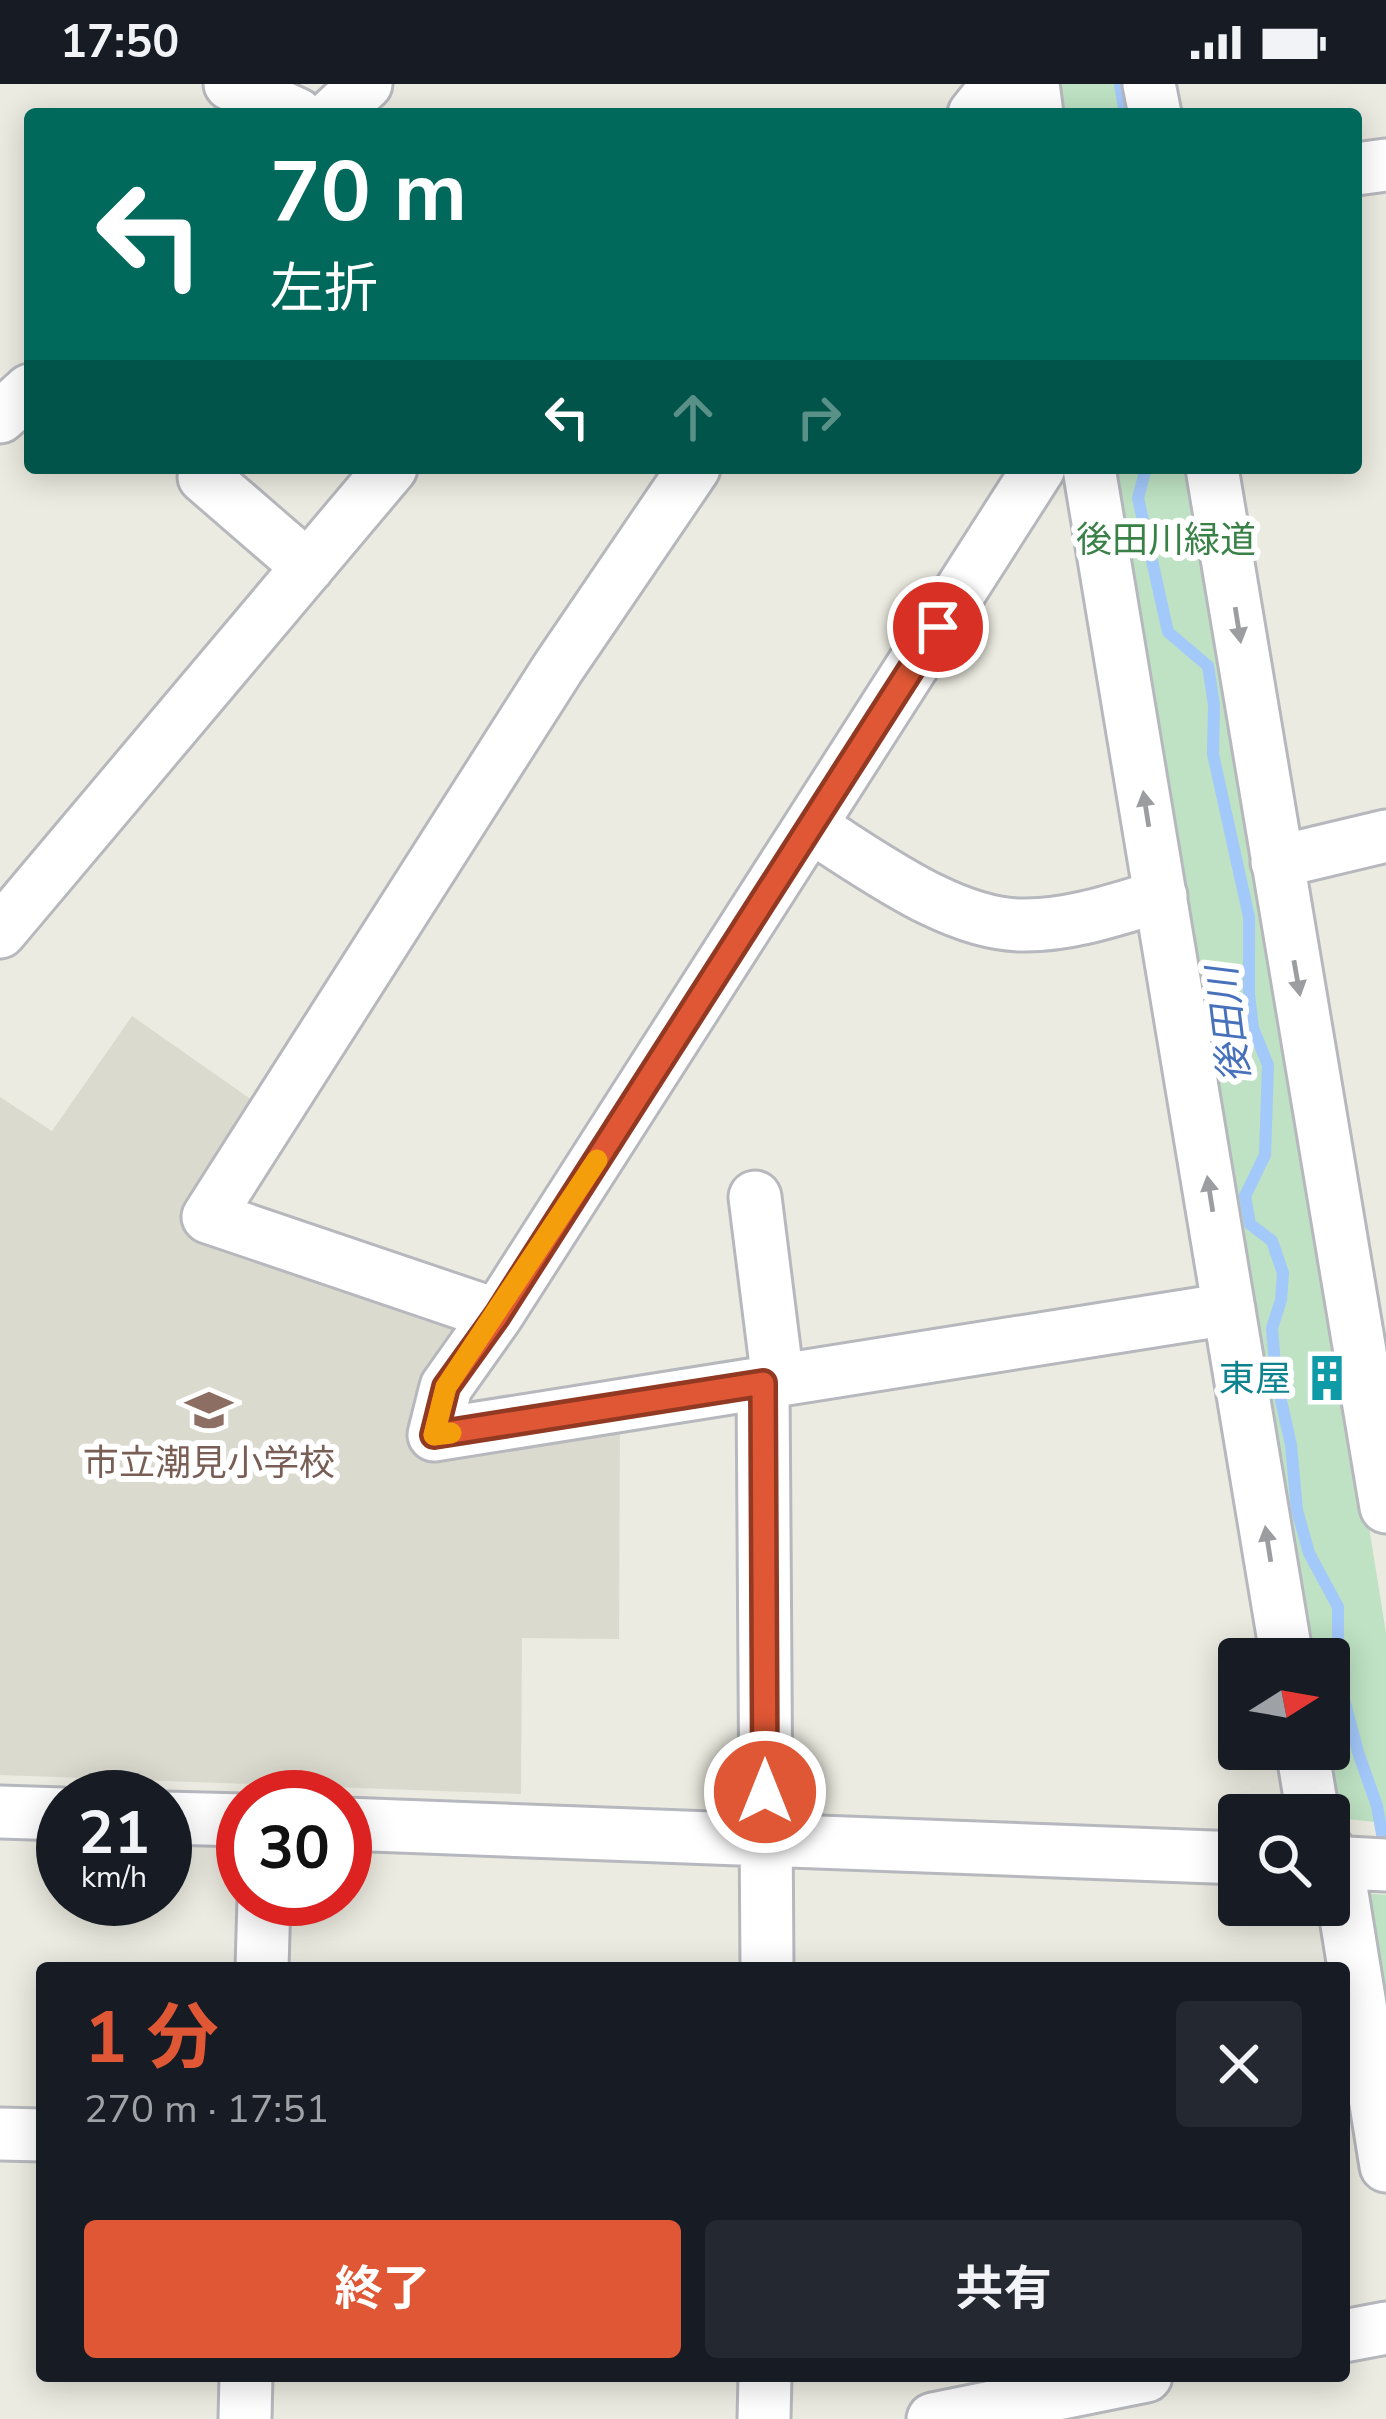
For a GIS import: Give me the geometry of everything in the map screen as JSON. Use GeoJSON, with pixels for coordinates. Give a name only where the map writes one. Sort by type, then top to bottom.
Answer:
{"type":"FeatureCollection","features":[{"type":"Feature","properties":{"kind":"street"},"geometry":{"type":"LineString","coordinates":[[230,84],[284,108]]}},
{"type":"Feature","properties":{"kind":"street"},"geometry":{"type":"LineString","coordinates":[[340,108],[366,84]]}},
{"type":"Feature","properties":{"kind":"street"},"geometry":{"type":"LineString","coordinates":[[979,108],[998,84]]}},
{"type":"Feature","properties":{"kind":"street"},"geometry":{"type":"LineString","coordinates":[[0,417],[24,395]]}},
{"type":"Feature","properties":{"kind":"street"},"geometry":{"type":"LineString","coordinates":[[0,932],[386,474]]}},
{"type":"Feature","properties":{"kind":"street"},"geometry":{"type":"LineString","coordinates":[[497,1316],[208,1217],[558,668],[690,474]]}},
{"type":"Feature","properties":{"kind":"street"},"geometry":{"type":"LineString","coordinates":[[1035,474],[497,1316],[446,1387],[434,1435],[1229,1309]]}},
{"type":"Feature","properties":{"kind":"street"},"geometry":{"type":"LineString","coordinates":[[1090,474],[1284,1638]]}},
{"type":"Feature","properties":{"kind":"street"},"geometry":{"type":"LineString","coordinates":[[1213,474],[1277,862],[1368,1287],[1386,1507]]}},
{"type":"Feature","properties":{"kind":"street"},"geometry":{"type":"LineString","coordinates":[[204,477],[308,567]]}},
{"type":"Feature","properties":{"kind":"street"},"geometry":{"type":"LineString","coordinates":[[810,826],[889,875],[983,921],[1022,926],[1059,923],[1161,896]]}},
{"type":"Feature","properties":{"kind":"street"},"geometry":{"type":"LineString","coordinates":[[1277,862],[1386,836]]}},
{"type":"Feature","properties":{"kind":"street"},"geometry":{"type":"LineString","coordinates":[[755,1197],[770,1382],[766,1962]]}},
{"type":"Feature","properties":{"kind":"street"},"geometry":{"type":"LineString","coordinates":[[0,1812],[36,1813]]}},
{"type":"Feature","properties":{"kind":"street"},"geometry":{"type":"LineString","coordinates":[[372,1825],[1218,1857]]}},
{"type":"Feature","properties":{"kind":"street"},"geometry":{"type":"LineString","coordinates":[[1350,1897],[1386,2165]]}},
{"type":"Feature","properties":{"kind":"street"},"geometry":{"type":"LineString","coordinates":[[262,1962],[263,1926]]}},
{"type":"Feature","properties":{"kind":"street"},"geometry":{"type":"LineString","coordinates":[[0,2134],[36,2135]]}},
{"type":"Feature","properties":{"kind":"street"},"geometry":{"type":"LineString","coordinates":[[1350,2335],[1386,2328]]}},
{"type":"Feature","properties":{"kind":"street"},"geometry":{"type":"LineString","coordinates":[[245,2419],[247,2382]]}},
{"type":"Feature","properties":{"kind":"street"},"geometry":{"type":"LineString","coordinates":[[764,2419],[765,2382]]}},
{"type":"Feature","properties":{"kind":"street"},"geometry":{"type":"LineString","coordinates":[[933,2419],[1117,2382]]}},
{"type":"Feature","properties":{"kind":"shaded area","name":"市立潮見小学校"},"geometry":{"type":"Polygon","coordinates":[[[132,1016],[252,1100],[182,1224],[249,1251],[458,1316],[462,1336],[420,1394],[411,1453],[620,1426],[619,1639],[522,1638],[521,1794],[372,1789],[372,1770],[216,1770],[216,1783],[192,1782],[192,1770],[36,1770],[36,1776],[0,1775],[0,1097],[52,1131],[132,1016]]]}},
{"type":"Feature","properties":{"kind":"green space"},"geometry":{"type":"Polygon","coordinates":[[[1048,84],[1132,84],[1136,108],[1051,108],[1048,84]]]}},
{"type":"Feature","properties":{"kind":"green space","name":"後田川緑道"},"geometry":{"type":"Polygon","coordinates":[[[1111,474],[1200,474],[1386,1633],[1386,1823],[1350,1819],[1350,1794],[1332,1794],[1328,1770],[1350,1770],[1350,1638],[1306,1638],[1111,474]]]}},
{"type":"Feature","properties":{"kind":"green space"},"geometry":{"type":"Polygon","coordinates":[[[1361,1893],[1386,1895],[1386,2096],[1361,1893]]]}},
{"type":"Feature","properties":{"kind":"building","name":"東屋"},"geometry":{"type":"Polygon","coordinates":[[[1327,1365],[1340,1378],[1327,1391],[1314,1378],[1327,1365]]]}},
{"type":"Feature","properties":{"kind":"waterway","name":"後田川"},"geometry":{"type":"LineString","coordinates":[[1120,84],[1124,108]]}},
{"type":"Feature","properties":{"kind":"waterway","name":"後田川"},"geometry":{"type":"LineString","coordinates":[[1144,474],[1138,498],[1168,632],[1208,666],[1214,705],[1213,754],[1249,917],[1253,1028],[1268,1065],[1265,1155],[1245,1196],[1250,1224],[1272,1241],[1283,1273],[1272,1328],[1297,1510],[1309,1553],[1338,1607],[1338,1677],[1377,1806],[1385,1851]]}},
{"type":"Feature","properties":{"kind":"slow traffic"},"geometry":{"type":"LineString","coordinates":[[451,1433],[434,1435],[446,1387],[597,1160]]}},
{"type":"Feature","properties":{"kind":"place","name":"東屋"},"geometry":{"type":"Point","coordinates":[1327,1378]}},
{"type":"Feature","properties":{"kind":"place","name":"市立潮見小学校"},"geometry":{"type":"Point","coordinates":[209,1410]}},
{"type":"Feature","properties":{"kind":"route"},"geometry":{"type":"LineString","coordinates":[[765,1792],[763,1383],[434,1435],[446,1387],[497,1316],[938,627]]}}]}
